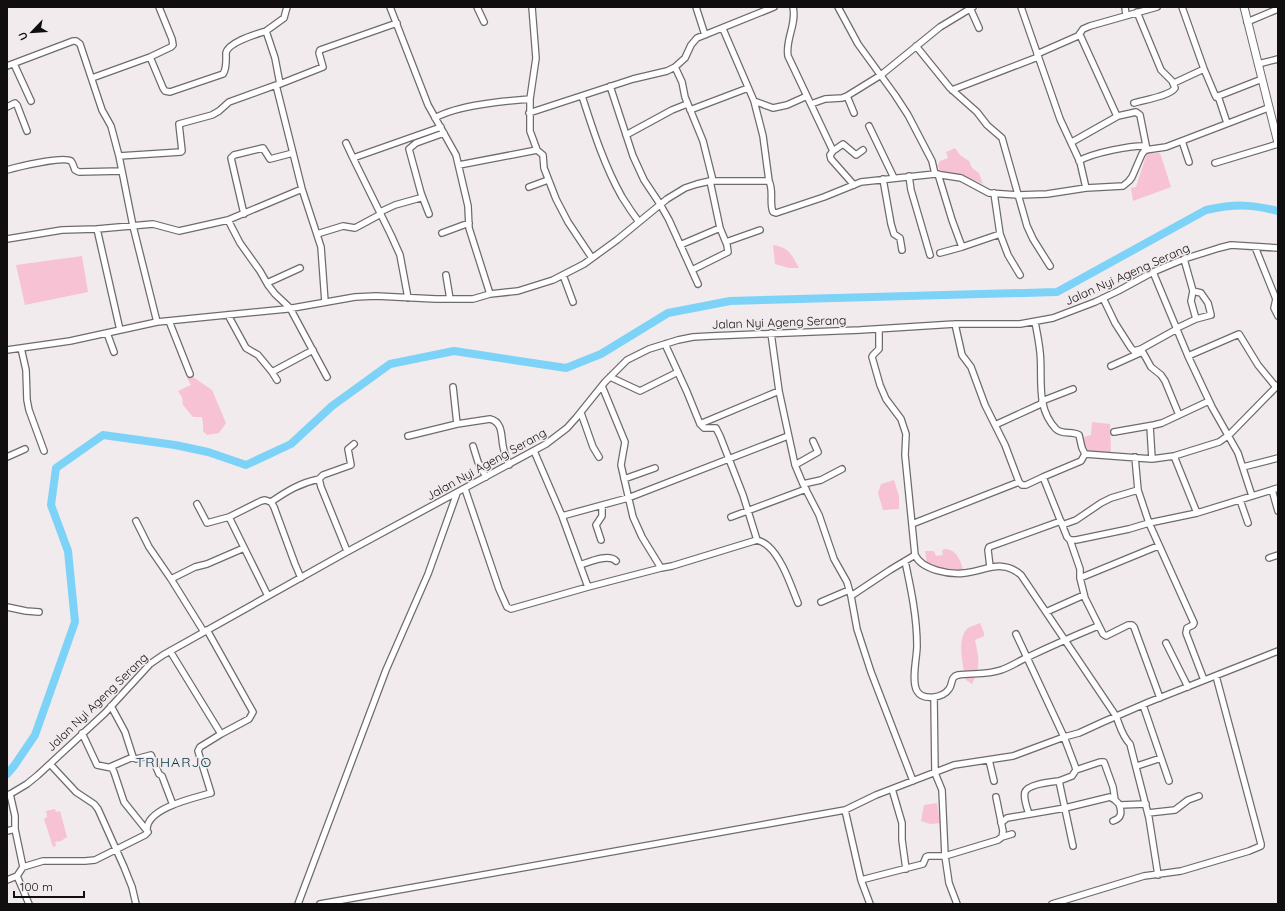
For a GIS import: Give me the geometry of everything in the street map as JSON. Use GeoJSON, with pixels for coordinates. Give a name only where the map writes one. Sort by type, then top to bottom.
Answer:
{"type":"FeatureCollection","features":[{"type":"Feature","properties":{"kind":"main road"},"geometry":{"type":"LineString","coordinates":[[1244,7],[1268,108],[1278,142]]}},
{"type":"Feature","properties":{"kind":"street"},"geometry":{"type":"LineString","coordinates":[[92,78],[150,57],[173,45],[159,7]]}},
{"type":"Feature","properties":{"kind":"street"},"geometry":{"type":"LineString","coordinates":[[150,57],[164,91],[170,92],[223,74],[225,70],[228,48],[241,40],[266,31],[284,18],[287,7]]}},
{"type":"Feature","properties":{"kind":"street"},"geometry":{"type":"LineString","coordinates":[[390,7],[423,92],[435,118],[456,155],[468,206],[472,239],[490,294]]}},
{"type":"Feature","properties":{"kind":"street"},"geometry":{"type":"LineString","coordinates":[[477,7],[484,22]]}},
{"type":"Feature","properties":{"kind":"street"},"geometry":{"type":"LineString","coordinates":[[532,7],[536,58],[530,99],[530,131],[537,150],[543,155],[544,168],[548,180],[568,222],[592,258]]}},
{"type":"Feature","properties":{"kind":"street"},"geometry":{"type":"LineString","coordinates":[[696,7],[705,35]]}},
{"type":"Feature","properties":{"kind":"street"},"geometry":{"type":"LineString","coordinates":[[529,113],[610,86],[661,73],[676,67],[687,56],[690,45],[694,41],[705,35],[723,29],[774,7]]}},
{"type":"Feature","properties":{"kind":"street"},"geometry":{"type":"LineString","coordinates":[[793,7],[793,24],[787,50],[788,56],[833,150]]}},
{"type":"Feature","properties":{"kind":"street"},"geometry":{"type":"LineString","coordinates":[[838,7],[858,44],[908,115],[928,152],[962,247]]}},
{"type":"Feature","properties":{"kind":"street"},"geometry":{"type":"LineString","coordinates":[[1021,7],[1060,119],[1072,142],[1079,161],[1086,188]]}},
{"type":"Feature","properties":{"kind":"street"},"geometry":{"type":"LineString","coordinates":[[1125,7],[1126,15]]}},
{"type":"Feature","properties":{"kind":"street"},"geometry":{"type":"LineString","coordinates":[[952,90],[1038,55],[1080,35],[1083,29],[1090,26],[1157,7]]}},
{"type":"Feature","properties":{"kind":"street"},"geometry":{"type":"LineString","coordinates":[[1182,7],[1204,69],[1216,96],[1219,99],[1228,123]]}},
{"type":"Feature","properties":{"kind":"street"},"geometry":{"type":"LineString","coordinates":[[811,104],[825,99],[842,98],[846,96],[881,75],[940,27],[971,8],[979,28]]}},
{"type":"Feature","properties":{"kind":"street"},"geometry":{"type":"LineString","coordinates":[[1247,22],[1278,10]]}},
{"type":"Feature","properties":{"kind":"street"},"geometry":{"type":"LineString","coordinates":[[1134,103],[1173,91],[1175,88],[1174,83],[1161,70],[1137,12]]}},
{"type":"Feature","properties":{"kind":"street"},"geometry":{"type":"LineString","coordinates":[[119,156],[181,152],[180,124],[212,115],[229,102],[323,67],[319,53],[320,50],[396,23]]}},
{"type":"Feature","properties":{"kind":"street"},"geometry":{"type":"LineString","coordinates":[[723,29],[754,101],[763,136],[771,186],[772,208],[776,213],[819,199],[865,181],[909,176],[936,174],[961,178],[986,192],[1018,195],[1047,194],[1126,184],[1132,177],[1142,154],[1147,148]]}},
{"type":"Feature","properties":{"kind":"street"},"geometry":{"type":"LineString","coordinates":[[266,31],[275,58],[278,84],[302,189],[322,251],[325,302]]}},
{"type":"Feature","properties":{"kind":"street"},"geometry":{"type":"LineString","coordinates":[[1080,35],[1118,116]]}},
{"type":"Feature","properties":{"kind":"street"},"geometry":{"type":"LineString","coordinates":[[7,66],[70,42],[76,41],[80,44],[102,110],[112,126],[133,226],[157,322]]}},
{"type":"Feature","properties":{"kind":"street"},"geometry":{"type":"LineString","coordinates":[[916,46],[942,80],[977,112],[987,125],[1002,138],[1030,233],[1050,266]]}},
{"type":"Feature","properties":{"kind":"street"},"geometry":{"type":"LineString","coordinates":[[1258,64],[1278,59]]}},
{"type":"Feature","properties":{"kind":"street"},"geometry":{"type":"LineString","coordinates":[[14,64],[31,101]]}},
{"type":"Feature","properties":{"kind":"street"},"geometry":{"type":"LineString","coordinates":[[676,67],[682,82],[683,92],[688,107],[702,141],[712,181],[720,228],[728,250],[727,254],[692,270]]}},
{"type":"Feature","properties":{"kind":"street"},"geometry":{"type":"LineString","coordinates":[[1174,83],[1204,69]]}},
{"type":"Feature","properties":{"kind":"street"},"geometry":{"type":"LineString","coordinates":[[1216,96],[1262,79]]}},
{"type":"Feature","properties":{"kind":"street"},"geometry":{"type":"LineString","coordinates":[[610,86],[633,156],[644,180],[660,204],[698,284]]}},
{"type":"Feature","properties":{"kind":"street"},"geometry":{"type":"LineString","coordinates":[[626,135],[672,110],[688,107],[748,88]]}},
{"type":"Feature","properties":{"kind":"street"},"geometry":{"type":"LineString","coordinates":[[582,96],[597,141],[610,173],[622,197],[639,222]]}},
{"type":"Feature","properties":{"kind":"street"},"geometry":{"type":"LineString","coordinates":[[754,101],[773,108],[787,105],[807,96]]}},
{"type":"Feature","properties":{"kind":"street"},"geometry":{"type":"LineString","coordinates":[[846,96],[854,113]]}},
{"type":"Feature","properties":{"kind":"street"},"geometry":{"type":"LineString","coordinates":[[435,118],[441,114],[475,106],[530,99]]}},
{"type":"Feature","properties":{"kind":"street"},"geometry":{"type":"LineString","coordinates":[[7,107],[15,103],[17,105],[27,131]]}},
{"type":"Feature","properties":{"kind":"street"},"geometry":{"type":"LineString","coordinates":[[1079,161],[1134,146],[1163,148],[1268,108]]}},
{"type":"Feature","properties":{"kind":"street"},"geometry":{"type":"LineString","coordinates":[[1072,142],[1118,116],[1136,112],[1140,115],[1147,148]]}},
{"type":"Feature","properties":{"kind":"street"},"geometry":{"type":"LineString","coordinates":[[869,126],[894,178]]}},
{"type":"Feature","properties":{"kind":"street"},"geometry":{"type":"LineString","coordinates":[[353,158],[441,127]]}},
{"type":"Feature","properties":{"kind":"street"},"geometry":{"type":"LineString","coordinates":[[429,214],[422,198],[410,149],[416,143],[444,133]]}},
{"type":"Feature","properties":{"kind":"street"},"geometry":{"type":"LineString","coordinates":[[1182,141],[1189,162]]}},
{"type":"Feature","properties":{"kind":"street"},"geometry":{"type":"LineString","coordinates":[[1215,163],[1278,142]]}},
{"type":"Feature","properties":{"kind":"street"},"geometry":{"type":"LineString","coordinates":[[346,143],[400,255],[408,298]]}},
{"type":"Feature","properties":{"kind":"street"},"geometry":{"type":"LineString","coordinates":[[854,185],[831,159],[830,155],[833,150],[844,144],[856,155],[863,150]]}},
{"type":"Feature","properties":{"kind":"street"},"geometry":{"type":"LineString","coordinates":[[244,214],[231,158],[234,155],[262,148],[264,148],[270,158],[293,153]]}},
{"type":"Feature","properties":{"kind":"street"},"geometry":{"type":"LineString","coordinates":[[459,165],[537,150]]}},
{"type":"Feature","properties":{"kind":"street"},"geometry":{"type":"LineString","coordinates":[[7,170],[50,161],[68,160],[71,162],[75,170],[79,172],[122,171]]}},
{"type":"Feature","properties":{"kind":"street"},"geometry":{"type":"LineString","coordinates":[[909,176],[911,190],[930,254]]}},
{"type":"Feature","properties":{"kind":"street"},"geometry":{"type":"LineString","coordinates":[[883,179],[891,224],[894,234],[900,238],[902,250]]}},
{"type":"Feature","properties":{"kind":"street"},"geometry":{"type":"LineString","coordinates":[[529,187],[548,180]]}},
{"type":"Feature","properties":{"kind":"street"},"geometry":{"type":"LineString","coordinates":[[7,350],[70,341],[157,322],[290,308],[366,296],[474,299],[490,294],[518,291],[563,275],[592,258],[660,204],[685,188],[712,181],[769,181]]}},
{"type":"Feature","properties":{"kind":"street"},"geometry":{"type":"LineString","coordinates":[[7,239],[62,230],[158,224],[179,231],[228,220],[302,189]]}},
{"type":"Feature","properties":{"kind":"street"},"geometry":{"type":"LineString","coordinates":[[994,193],[1000,234],[1008,255],[1020,275]]}},
{"type":"Feature","properties":{"kind":"street"},"geometry":{"type":"LineString","coordinates":[[317,234],[343,226],[355,228],[395,205],[422,198]]}},
{"type":"Feature","properties":{"kind":"street"},"geometry":{"type":"LineString","coordinates":[[228,220],[240,243],[267,283],[275,294],[290,308],[327,377]]}},
{"type":"Feature","properties":{"kind":"street"},"geometry":{"type":"LineString","coordinates":[[442,233],[469,223]]}},
{"type":"Feature","properties":{"kind":"street"},"geometry":{"type":"LineString","coordinates":[[680,245],[720,228]]}},
{"type":"Feature","properties":{"kind":"street"},"geometry":{"type":"LineString","coordinates":[[97,229],[120,330]]}},
{"type":"Feature","properties":{"kind":"street"},"geometry":{"type":"LineString","coordinates":[[726,242],[760,230]]}},
{"type":"Feature","properties":{"kind":"street"},"geometry":{"type":"LineString","coordinates":[[940,253],[1000,234]]}},
{"type":"Feature","properties":{"kind":"street","name":"Jalan Nyi Ageng Serang"},"geometry":{"type":"LineString","coordinates":[[8,795],[27,784],[50,764],[111,706],[150,664],[170,650],[347,551],[534,451],[567,428],[602,386],[627,360],[644,352],[665,344],[693,337],[879,329],[955,324],[1020,324],[1035,322],[1053,318],[1103,298],[1153,272],[1184,259],[1231,245],[1278,248]]}},
{"type":"Feature","properties":{"kind":"street"},"geometry":{"type":"LineString","coordinates":[[1255,247],[1276,299],[1274,308],[1278,316]]}},
{"type":"Feature","properties":{"kind":"street"},"geometry":{"type":"LineString","coordinates":[[1184,259],[1193,292],[1191,301],[1196,319]]}},
{"type":"Feature","properties":{"kind":"street"},"geometry":{"type":"LineString","coordinates":[[267,283],[300,268]]}},
{"type":"Feature","properties":{"kind":"street"},"geometry":{"type":"LineString","coordinates":[[1153,272],[1188,356],[1209,401],[1229,436],[1243,467],[1252,496]]}},
{"type":"Feature","properties":{"kind":"street"},"geometry":{"type":"LineString","coordinates":[[446,275],[450,299]]}},
{"type":"Feature","properties":{"kind":"street"},"geometry":{"type":"LineString","coordinates":[[563,275],[573,302]]}},
{"type":"Feature","properties":{"kind":"street"},"geometry":{"type":"LineString","coordinates":[[1111,366],[1196,319],[1211,315],[1208,303],[1201,293],[1193,292]]}},
{"type":"Feature","properties":{"kind":"street"},"geometry":{"type":"LineString","coordinates":[[1103,298],[1115,323],[1131,348],[1134,351],[1141,350]]}},
{"type":"Feature","properties":{"kind":"street"},"geometry":{"type":"LineString","coordinates":[[228,315],[246,348],[258,355],[277,380]]}},
{"type":"Feature","properties":{"kind":"street"},"geometry":{"type":"LineString","coordinates":[[169,321],[190,374]]}},
{"type":"Feature","properties":{"kind":"street"},"geometry":{"type":"LineString","coordinates":[[1035,322],[1040,352],[1040,395],[1042,402],[1050,419],[1060,432],[1073,433],[1079,436],[1085,454]]}},
{"type":"Feature","properties":{"kind":"street"},"geometry":{"type":"LineString","coordinates":[[955,324],[962,355],[971,367],[995,426],[1005,445],[1019,482],[1022,485],[1026,485],[1081,461],[1085,454]]}},
{"type":"Feature","properties":{"kind":"street"},"geometry":{"type":"LineString","coordinates":[[879,329],[879,348],[872,357],[880,385],[886,399],[901,419],[906,434],[905,455],[915,556],[922,564],[931,569],[955,574],[965,574],[997,566],[1016,571],[1021,575],[1116,716],[1121,731],[1133,749],[1157,858],[1158,875]]}},
{"type":"Feature","properties":{"kind":"street"},"geometry":{"type":"LineString","coordinates":[[107,333],[114,352]]}},
{"type":"Feature","properties":{"kind":"street"},"geometry":{"type":"LineString","coordinates":[[771,333],[779,391],[795,465],[819,515],[834,559],[847,582],[857,629],[871,672],[913,781]]}},
{"type":"Feature","properties":{"kind":"street"},"geometry":{"type":"LineString","coordinates":[[1085,454],[1152,458],[1174,456],[1219,442],[1229,436],[1277,386],[1258,366],[1239,334],[1188,356]]}},
{"type":"Feature","properties":{"kind":"street"},"geometry":{"type":"LineString","coordinates":[[665,344],[700,424],[704,428],[716,428],[720,436],[748,511],[757,540]]}},
{"type":"Feature","properties":{"kind":"street"},"geometry":{"type":"LineString","coordinates":[[21,348],[26,370],[27,400],[29,410],[44,451]]}},
{"type":"Feature","properties":{"kind":"street"},"geometry":{"type":"LineString","coordinates":[[272,372],[312,350]]}},
{"type":"Feature","properties":{"kind":"street"},"geometry":{"type":"LineString","coordinates":[[1141,350],[1151,367],[1161,375],[1179,415]]}},
{"type":"Feature","properties":{"kind":"street"},"geometry":{"type":"LineString","coordinates":[[610,377],[640,391],[678,372]]}},
{"type":"Feature","properties":{"kind":"street"},"geometry":{"type":"LineString","coordinates":[[602,386],[625,442],[621,461],[628,498],[638,530],[661,568]]}},
{"type":"Feature","properties":{"kind":"street"},"geometry":{"type":"LineString","coordinates":[[453,387],[457,424]]}},
{"type":"Feature","properties":{"kind":"street"},"geometry":{"type":"LineString","coordinates":[[995,426],[1042,402],[1073,389]]}},
{"type":"Feature","properties":{"kind":"street"},"geometry":{"type":"LineString","coordinates":[[700,424],[779,391]]}},
{"type":"Feature","properties":{"kind":"street"},"geometry":{"type":"LineString","coordinates":[[1114,432],[1162,423],[1209,401]]}},
{"type":"Feature","properties":{"kind":"street"},"geometry":{"type":"LineString","coordinates":[[581,413],[593,447],[599,457]]}},
{"type":"Feature","properties":{"kind":"street"},"geometry":{"type":"LineString","coordinates":[[408,436],[457,424],[490,419],[494,420],[500,427],[503,447],[509,465]]}},
{"type":"Feature","properties":{"kind":"street"},"geometry":{"type":"LineString","coordinates":[[1150,426],[1152,458]]}},
{"type":"Feature","properties":{"kind":"street"},"geometry":{"type":"LineString","coordinates":[[562,516],[628,498],[788,436]]}},
{"type":"Feature","properties":{"kind":"street"},"geometry":{"type":"LineString","coordinates":[[795,465],[818,452],[813,441]]}},
{"type":"Feature","properties":{"kind":"street"},"geometry":{"type":"LineString","coordinates":[[198,504],[207,523],[229,517],[261,501],[271,502],[292,487],[319,479],[323,475],[351,465],[348,449],[354,444]]}},
{"type":"Feature","properties":{"kind":"street"},"geometry":{"type":"LineString","coordinates":[[473,446],[478,462],[486,477]]}},
{"type":"Feature","properties":{"kind":"street"},"geometry":{"type":"LineString","coordinates":[[7,457],[25,449]]}},
{"type":"Feature","properties":{"kind":"street"},"geometry":{"type":"LineString","coordinates":[[534,451],[562,516],[588,587]]}},
{"type":"Feature","properties":{"kind":"street"},"geometry":{"type":"LineString","coordinates":[[1174,456],[1197,513]]}},
{"type":"Feature","properties":{"kind":"street"},"geometry":{"type":"LineString","coordinates":[[1135,457],[1138,490],[1148,523],[1194,623],[1187,628],[1186,633],[1204,680]]}},
{"type":"Feature","properties":{"kind":"street"},"geometry":{"type":"LineString","coordinates":[[1243,467],[1278,458]]}},
{"type":"Feature","properties":{"kind":"street"},"geometry":{"type":"LineString","coordinates":[[624,479],[656,468]]}},
{"type":"Feature","properties":{"kind":"street"},"geometry":{"type":"LineString","coordinates":[[732,517],[842,470]]}},
{"type":"Feature","properties":{"kind":"street"},"geometry":{"type":"LineString","coordinates":[[1043,477],[1067,537],[1070,540],[1080,569],[1080,578],[1084,595],[1098,626],[1106,636],[1128,624],[1134,627],[1160,698]]}},
{"type":"Feature","properties":{"kind":"street"},"geometry":{"type":"LineString","coordinates":[[319,479],[347,551]]}},
{"type":"Feature","properties":{"kind":"street"},"geometry":{"type":"LineString","coordinates":[[912,524],[1019,482]]}},
{"type":"Feature","properties":{"kind":"street"},"geometry":{"type":"LineString","coordinates":[[465,489],[496,582],[507,607],[511,609],[588,587],[672,566],[757,540],[767,545],[772,550],[783,568],[798,603]]}},
{"type":"Feature","properties":{"kind":"street"},"geometry":{"type":"LineString","coordinates":[[1070,540],[1129,529],[1148,523],[1197,513],[1275,489],[1278,511]]}},
{"type":"Feature","properties":{"kind":"street"},"geometry":{"type":"LineString","coordinates":[[990,567],[989,547],[1062,523],[1076,520],[1101,503],[1138,490]]}},
{"type":"Feature","properties":{"kind":"street"},"geometry":{"type":"LineString","coordinates":[[298,904],[386,670],[428,574],[457,493]]}},
{"type":"Feature","properties":{"kind":"street"},"geometry":{"type":"LineString","coordinates":[[1240,500],[1248,523]]}},
{"type":"Feature","properties":{"kind":"street"},"geometry":{"type":"LineString","coordinates":[[271,502],[301,578]]}},
{"type":"Feature","properties":{"kind":"street"},"geometry":{"type":"LineString","coordinates":[[601,540],[596,525],[602,516],[602,506]]}},
{"type":"Feature","properties":{"kind":"street"},"geometry":{"type":"LineString","coordinates":[[229,517],[268,596]]}},
{"type":"Feature","properties":{"kind":"street"},"geometry":{"type":"LineString","coordinates":[[7,880],[17,876],[23,867],[43,861],[95,860],[145,835],[148,832],[148,824],[155,814],[160,811],[211,792],[198,751],[200,747],[249,719],[253,712],[205,631],[149,547],[136,521]]}},
{"type":"Feature","properties":{"kind":"street"},"geometry":{"type":"LineString","coordinates":[[1080,578],[1158,546]]}},
{"type":"Feature","properties":{"kind":"street"},"geometry":{"type":"LineString","coordinates":[[170,579],[195,566],[207,564],[244,548]]}},
{"type":"Feature","properties":{"kind":"street"},"geometry":{"type":"LineString","coordinates":[[1269,558],[1278,555]]}},
{"type":"Feature","properties":{"kind":"street"},"geometry":{"type":"LineString","coordinates":[[851,596],[915,556]]}},
{"type":"Feature","properties":{"kind":"street"},"geometry":{"type":"LineString","coordinates":[[580,564],[609,558],[616,561]]}},
{"type":"Feature","properties":{"kind":"street"},"geometry":{"type":"LineString","coordinates":[[905,561],[914,606],[917,645],[916,690],[920,695],[925,697],[934,698],[949,689],[951,680],[957,676],[1001,670],[1098,626]]}},
{"type":"Feature","properties":{"kind":"street"},"geometry":{"type":"LineString","coordinates":[[821,602],[849,590]]}},
{"type":"Feature","properties":{"kind":"street"},"geometry":{"type":"LineString","coordinates":[[1046,612],[1084,595]]}},
{"type":"Feature","properties":{"kind":"street"},"geometry":{"type":"LineString","coordinates":[[7,607],[39,612]]}},
{"type":"Feature","properties":{"kind":"street"},"geometry":{"type":"LineString","coordinates":[[1016,634],[1064,738],[1076,770]]}},
{"type":"Feature","properties":{"kind":"street"},"geometry":{"type":"LineString","coordinates":[[1166,643],[1188,687]]}},
{"type":"Feature","properties":{"kind":"street"},"geometry":{"type":"LineString","coordinates":[[170,650],[221,734]]}},
{"type":"Feature","properties":{"kind":"street"},"geometry":{"type":"LineString","coordinates":[[320,904],[845,810],[893,792],[913,781],[954,765],[1013,756],[1079,733],[1143,704],[1204,680],[1217,678],[1278,651]]}},
{"type":"Feature","properties":{"kind":"street"},"geometry":{"type":"LineString","coordinates":[[1052,904],[1144,876],[1172,873],[1189,869],[1258,848],[1262,844],[1217,678]]}},
{"type":"Feature","properties":{"kind":"street"},"geometry":{"type":"LineString","coordinates":[[934,698],[935,773],[942,790],[945,856],[949,883],[956,904]]}},
{"type":"Feature","properties":{"kind":"street"},"geometry":{"type":"LineString","coordinates":[[1143,704],[1169,781]]}},
{"type":"Feature","properties":{"kind":"street"},"geometry":{"type":"LineString","coordinates":[[111,706],[125,732],[133,757]]}},
{"type":"Feature","properties":{"kind":"street"},"geometry":{"type":"LineString","coordinates":[[82,733],[97,764],[110,767],[133,757],[136,759],[151,755],[159,774],[162,776],[173,805]]}},
{"type":"Feature","properties":{"kind":"street"},"geometry":{"type":"LineString","coordinates":[[1137,766],[1161,758]]}},
{"type":"Feature","properties":{"kind":"street"},"geometry":{"type":"LineString","coordinates":[[989,760],[994,781]]}},
{"type":"Feature","properties":{"kind":"street"},"geometry":{"type":"LineString","coordinates":[[1029,814],[1025,798],[1025,792],[1027,789],[1036,785],[1059,781],[1072,776],[1076,770],[1104,762],[1121,810],[1121,816],[1113,821]]}},
{"type":"Feature","properties":{"kind":"street"},"geometry":{"type":"LineString","coordinates":[[50,764],[76,792],[94,804],[98,809],[132,887],[136,904]]}},
{"type":"Feature","properties":{"kind":"street"},"geometry":{"type":"LineString","coordinates":[[110,767],[114,772],[124,802],[147,830]]}},
{"type":"Feature","properties":{"kind":"street"},"geometry":{"type":"LineString","coordinates":[[1059,781],[1073,846]]}},
{"type":"Feature","properties":{"kind":"street"},"geometry":{"type":"LineString","coordinates":[[893,792],[902,823],[902,840],[906,869]]}},
{"type":"Feature","properties":{"kind":"street"},"geometry":{"type":"LineString","coordinates":[[8,795],[15,816],[15,829],[23,867]]}},
{"type":"Feature","properties":{"kind":"street"},"geometry":{"type":"LineString","coordinates":[[1148,813],[1175,810],[1188,800],[1200,796]]}},
{"type":"Feature","properties":{"kind":"street"},"geometry":{"type":"LineString","coordinates":[[996,797],[1002,837]]}},
{"type":"Feature","properties":{"kind":"street"},"geometry":{"type":"LineString","coordinates":[[1001,823],[1007,818],[1065,808],[1110,797],[1117,802],[1146,804]]}},
{"type":"Feature","properties":{"kind":"street"},"geometry":{"type":"LineString","coordinates":[[845,810],[862,880],[870,904]]}},
{"type":"Feature","properties":{"kind":"street"},"geometry":{"type":"LineString","coordinates":[[7,831],[15,829]]}},
{"type":"Feature","properties":{"kind":"street"},"geometry":{"type":"LineString","coordinates":[[862,880],[923,864],[928,856],[945,856],[998,840],[1012,834]]}},
{"type":"Feature","properties":{"kind":"street"},"geometry":{"type":"LineString","coordinates":[[17,876],[29,904]]}},
{"type":"Feature","properties":{"kind":"shaded area"},"geometry":{"type":"Polygon","coordinates":[[[955,148],[960,155],[969,161],[972,168],[979,173],[983,184],[964,176],[940,173],[938,165],[940,161],[948,158],[946,152],[955,148]]]}},
{"type":"Feature","properties":{"kind":"shaded area"},"geometry":{"type":"Polygon","coordinates":[[[1147,153],[1160,153],[1171,187],[1133,201],[1131,188],[1136,187],[1147,153]]]}},
{"type":"Feature","properties":{"kind":"shaded area"},"geometry":{"type":"Polygon","coordinates":[[[773,245],[787,250],[792,255],[799,268],[789,268],[775,264],[773,245]]]}},
{"type":"Feature","properties":{"kind":"shaded area"},"geometry":{"type":"Polygon","coordinates":[[[82,256],[88,292],[25,305],[16,265],[82,256]]]}},
{"type":"Feature","properties":{"kind":"shaded area"},"geometry":{"type":"Polygon","coordinates":[[[193,377],[212,390],[226,423],[219,433],[207,435],[203,431],[202,417],[193,417],[183,405],[182,397],[178,391],[191,385],[187,378],[193,377]]]}},
{"type":"Feature","properties":{"kind":"shaded area"},"geometry":{"type":"Polygon","coordinates":[[[1092,422],[1110,424],[1111,452],[1086,453],[1084,437],[1091,435],[1092,422]]]}},
{"type":"Feature","properties":{"kind":"shaded area"},"geometry":{"type":"Polygon","coordinates":[[[894,480],[899,496],[899,509],[883,510],[878,493],[881,484],[894,480]]]}},
{"type":"Feature","properties":{"kind":"shaded area"},"geometry":{"type":"Polygon","coordinates":[[[944,549],[952,551],[959,558],[963,569],[958,573],[927,566],[925,551],[934,551],[936,556],[943,555],[942,551],[944,549]]]}},
{"type":"Feature","properties":{"kind":"shaded area"},"geometry":{"type":"Polygon","coordinates":[[[980,623],[984,636],[975,640],[978,667],[972,684],[966,680],[961,645],[964,633],[968,628],[980,623]]]}},
{"type":"Feature","properties":{"kind":"shaded area"},"geometry":{"type":"Polygon","coordinates":[[[937,803],[940,823],[930,824],[921,821],[924,805],[937,803]]]}},
{"type":"Feature","properties":{"kind":"shaded area"},"geometry":{"type":"Polygon","coordinates":[[[55,809],[56,812],[60,811],[67,837],[61,841],[55,842],[56,846],[53,847],[44,819],[47,817],[46,811],[55,809]]]}},
{"type":"Feature","properties":{"kind":"waterway"},"geometry":{"type":"LineString","coordinates":[[7,774],[35,735],[75,622],[68,551],[51,505],[56,468],[103,435],[175,445],[208,452],[246,465],[291,444],[332,406],[390,364],[454,351],[566,368],[601,354],[668,313],[730,301],[1057,292],[1206,210],[1242,206],[1259,207],[1278,211]]}},
{"type":"Feature","properties":{"kind":"district","name":"TRIHARJO"},"geometry":{"type":"Point","coordinates":[174,762]}}]}
